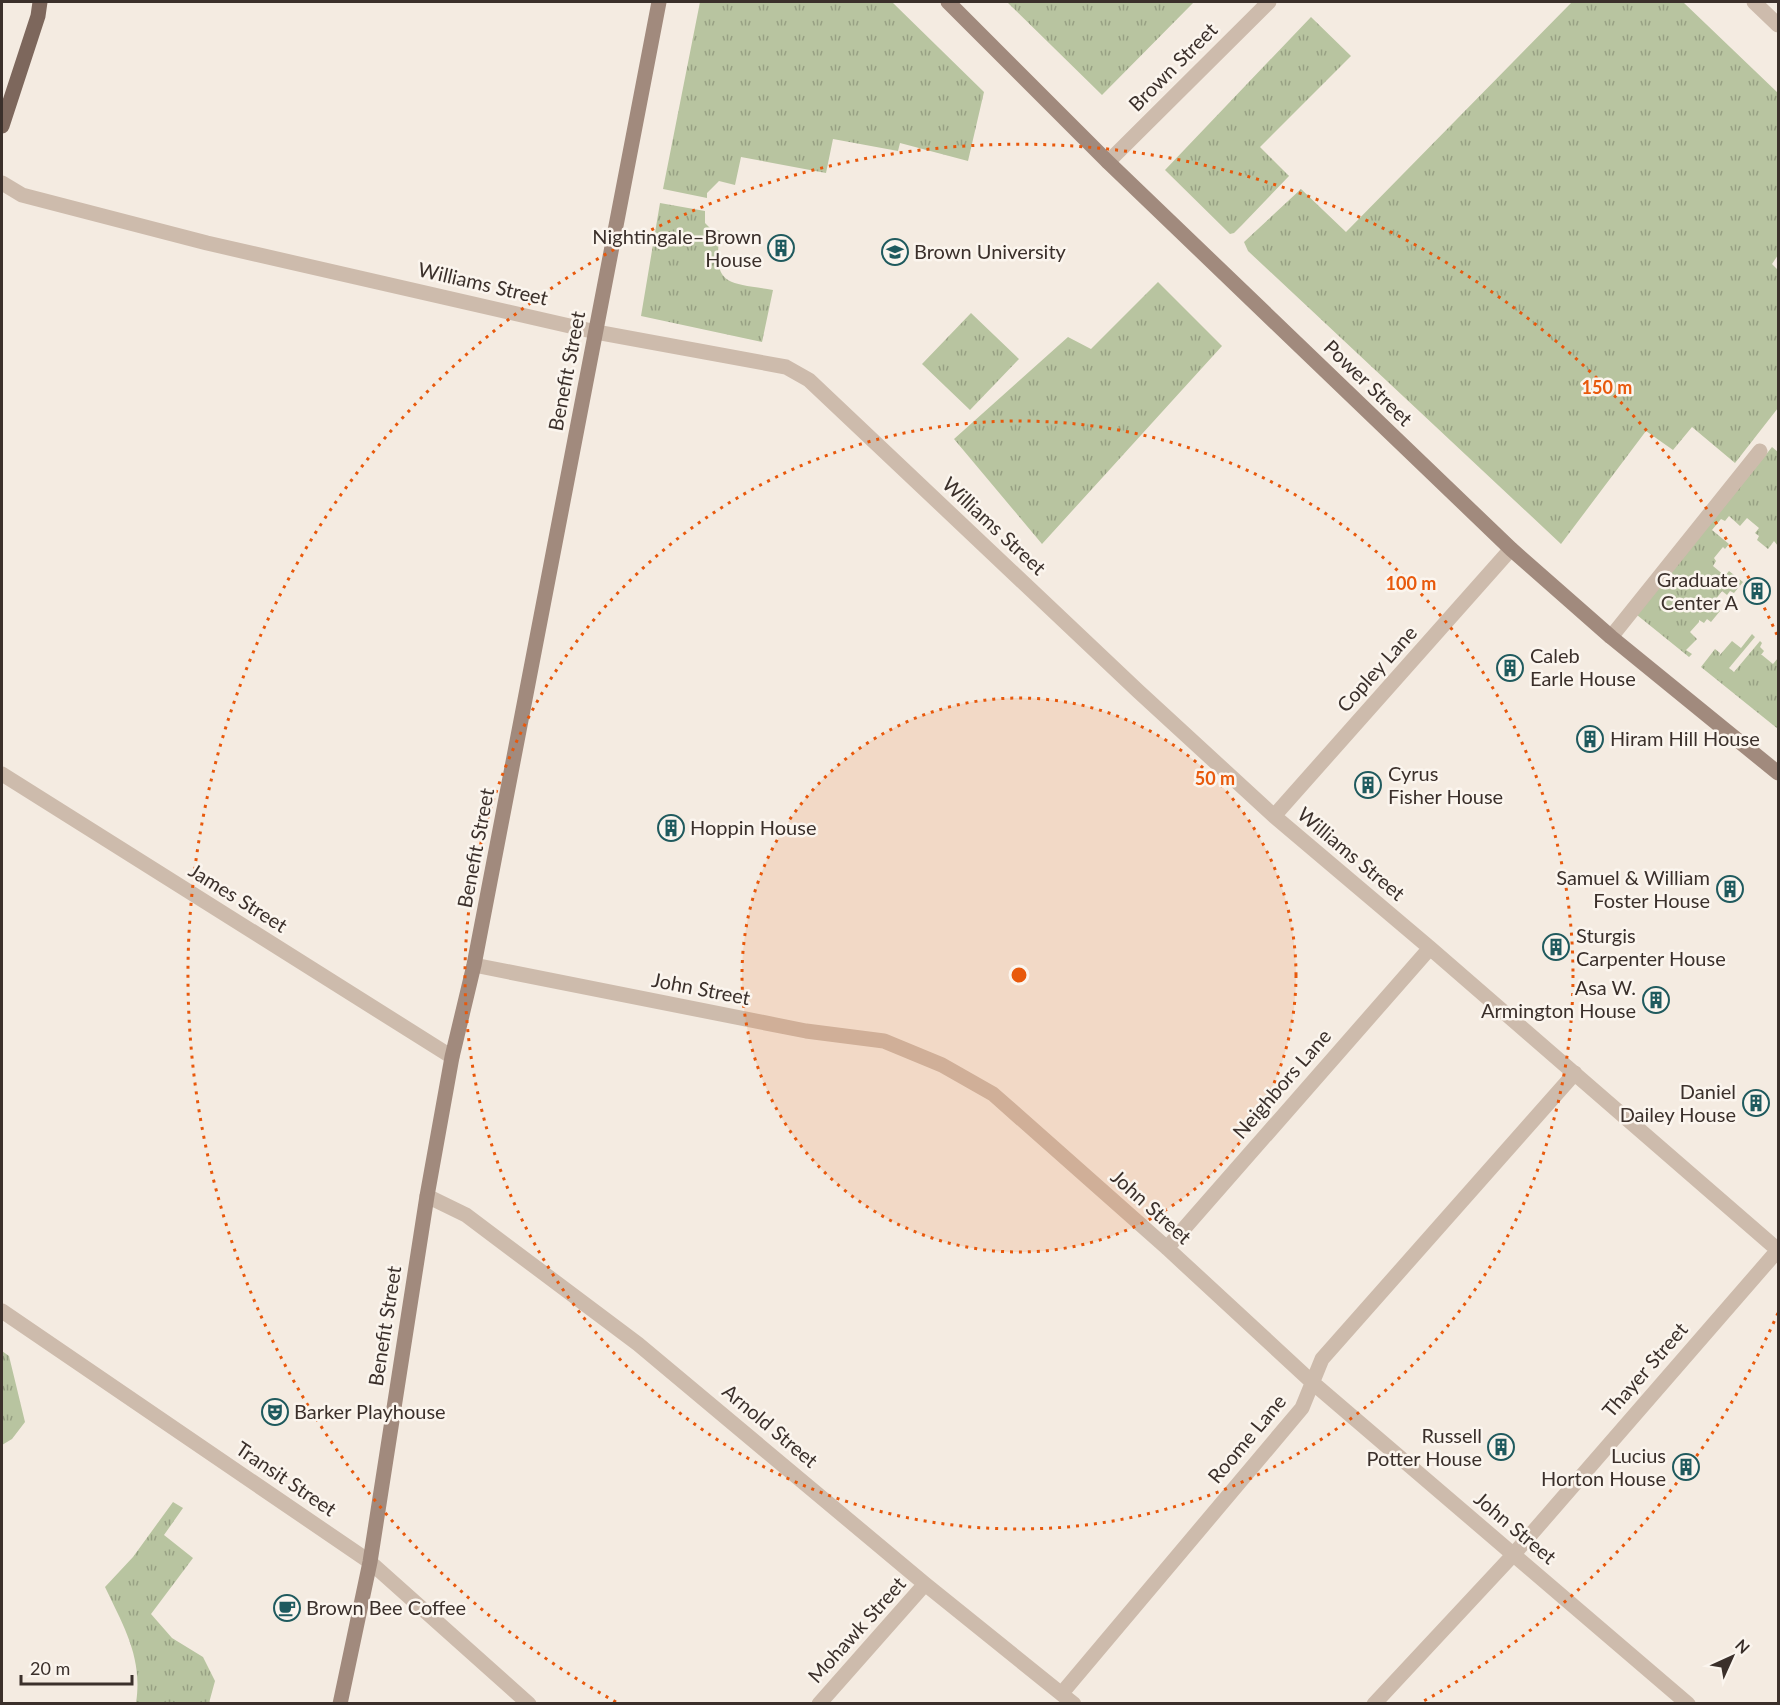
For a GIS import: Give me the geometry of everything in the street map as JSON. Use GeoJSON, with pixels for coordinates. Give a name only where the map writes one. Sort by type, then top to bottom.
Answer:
{"type":"FeatureCollection","features":[{"type":"Feature","properties":{"kind":"main road"},"geometry":{"type":"LineString","coordinates":[[2,126],[38,16],[40,2]]}},
{"type":"Feature","properties":{"kind":"street","name":"Benefit Street"},"geometry":{"type":"LineString","coordinates":[[340,1704],[370,1562],[427,1196],[452,1057],[474,965],[659,2]]}},
{"type":"Feature","properties":{"kind":"street","name":"Power Street"},"geometry":{"type":"LineString","coordinates":[[948,2],[1108,162],[1511,549],[1611,637],[1779,773]]}},
{"type":"Feature","properties":{"kind":"street","name":"Brown Street"},"geometry":{"type":"LineString","coordinates":[[1108,162],[1269,2]]}},
{"type":"Feature","properties":{"kind":"street"},"geometry":{"type":"LineString","coordinates":[[1754,2],[1779,25]]}},
{"type":"Feature","properties":{"kind":"street","name":"Williams Street"},"geometry":{"type":"LineString","coordinates":[[2,183],[22,195],[207,243],[596,332],[786,367],[809,380],[1138,691],[1274,816],[1778,1250]]}},
{"type":"Feature","properties":{"kind":"street"},"geometry":{"type":"LineString","coordinates":[[1611,637],[1760,451]]}},
{"type":"Feature","properties":{"kind":"street","name":"Copley Lane"},"geometry":{"type":"LineString","coordinates":[[1274,816],[1511,549]]}},
{"type":"Feature","properties":{"kind":"street","name":"James Street"},"geometry":{"type":"LineString","coordinates":[[2,774],[452,1057]]}},
{"type":"Feature","properties":{"kind":"street","name":"Neighbors Lane"},"geometry":{"type":"LineString","coordinates":[[1167,1248],[1430,948]]}},
{"type":"Feature","properties":{"kind":"street","name":"John Street"},"geometry":{"type":"LineString","coordinates":[[474,965],[806,1031],[884,1041],[942,1065],[993,1094],[1167,1248],[1313,1383],[1688,1704]]}},
{"type":"Feature","properties":{"kind":"street","name":"Roome Lane"},"geometry":{"type":"LineString","coordinates":[[1062,1693],[1302,1408],[1322,1359],[1575,1073]]}},
{"type":"Feature","properties":{"kind":"street","name":"Arnold Street"},"geometry":{"type":"LineString","coordinates":[[427,1196],[466,1215],[623,1332],[1074,1704]]}},
{"type":"Feature","properties":{"kind":"street","name":"Thayer Street"},"geometry":{"type":"LineString","coordinates":[[1374,1704],[1513,1555],[1778,1250]]}},
{"type":"Feature","properties":{"kind":"street","name":"Transit Street"},"geometry":{"type":"LineString","coordinates":[[2,1311],[370,1562],[529,1704]]}},
{"type":"Feature","properties":{"kind":"street","name":"Mohawk Street"},"geometry":{"type":"LineString","coordinates":[[819,1704],[926,1584]]}},
{"type":"Feature","properties":{"kind":"green space"},"geometry":{"type":"Polygon","coordinates":[[[700,2],[892,2],[984,92],[968,161],[900,143],[898,151],[833,139],[826,173],[741,157],[735,185],[719,181],[707,193],[707,198],[663,189],[700,2]]]}},
{"type":"Feature","properties":{"kind":"green space"},"geometry":{"type":"Polygon","coordinates":[[[1007,2],[1194,2],[1102,95],[1007,2]]]}},
{"type":"Feature","properties":{"kind":"green space"},"geometry":{"type":"Polygon","coordinates":[[[1572,2],[1683,2],[1778,93],[1778,255],[1772,264],[1778,270],[1778,408],[1735,463],[1692,427],[1673,450],[1646,431],[1561,544],[1248,251],[1244,242],[1301,189],[1346,232],[1572,2]]]}},
{"type":"Feature","properties":{"kind":"green space"},"geometry":{"type":"Polygon","coordinates":[[[1311,17],[1351,56],[1260,147],[1289,176],[1234,233],[1230,234],[1165,170],[1311,17]]]}},
{"type":"Feature","properties":{"kind":"green space"},"geometry":{"type":"Polygon","coordinates":[[[660,203],[705,211],[705,223],[710,228],[720,231],[718,262],[726,278],[743,285],[773,290],[762,342],[641,316],[660,203]]]}},
{"type":"Feature","properties":{"kind":"green space"},"geometry":{"type":"Polygon","coordinates":[[[1158,282],[1222,346],[1042,544],[954,439],[1068,337],[1091,349],[1158,282]]]}},
{"type":"Feature","properties":{"kind":"green space"},"geometry":{"type":"Polygon","coordinates":[[[971,313],[1019,359],[970,410],[922,364],[971,313]]]}},
{"type":"Feature","properties":{"kind":"green space"},"geometry":{"type":"Polygon","coordinates":[[[1772,447],[1778,452],[1778,546],[1774,541],[1768,549],[1757,540],[1759,536],[1755,533],[1759,528],[1747,518],[1740,526],[1729,516],[1725,521],[1721,519],[1712,530],[1729,544],[1725,549],[1723,547],[1714,558],[1716,561],[1713,566],[1725,576],[1729,571],[1743,582],[1734,593],[1730,591],[1727,595],[1722,591],[1712,604],[1720,611],[1711,622],[1707,619],[1704,623],[1699,620],[1690,632],[1697,639],[1686,650],[1692,654],[1689,657],[1637,615],[1772,447]]]}},
{"type":"Feature","properties":{"kind":"green space"},"geometry":{"type":"Polygon","coordinates":[[[1752,634],[1755,637],[1729,668],[1734,672],[1760,641],[1762,643],[1760,647],[1764,651],[1761,655],[1773,664],[1778,658],[1778,729],[1701,667],[1715,649],[1720,653],[1719,656],[1732,641],[1741,648],[1752,634]]]}},
{"type":"Feature","properties":{"kind":"green space"},"geometry":{"type":"Polygon","coordinates":[[[2,1351],[9,1356],[25,1422],[12,1439],[2,1445],[2,1351]]]}},
{"type":"Feature","properties":{"kind":"green space"},"geometry":{"type":"Polygon","coordinates":[[[173,1502],[183,1508],[164,1535],[193,1558],[151,1614],[172,1638],[203,1657],[215,1681],[209,1703],[136,1703],[137,1672],[134,1657],[125,1629],[105,1587],[133,1557],[173,1502]]]}},
{"type":"Feature","properties":{"kind":"place","name":"Nightingale–Brown House"},"geometry":{"type":"Point","coordinates":[781,248]}},
{"type":"Feature","properties":{"kind":"place","name":"Brown University"},"geometry":{"type":"Point","coordinates":[895,252]}},
{"type":"Feature","properties":{"kind":"place","name":"Graduate Center A"},"geometry":{"type":"Point","coordinates":[1757,591]}},
{"type":"Feature","properties":{"kind":"place","name":"Caleb Earle House"},"geometry":{"type":"Point","coordinates":[1510,668]}},
{"type":"Feature","properties":{"kind":"place","name":"Hiram Hill House"},"geometry":{"type":"Point","coordinates":[1590,739]}},
{"type":"Feature","properties":{"kind":"place","name":"Cyrus Fisher House"},"geometry":{"type":"Point","coordinates":[1368,785]}},
{"type":"Feature","properties":{"kind":"place","name":"Hoppin House"},"geometry":{"type":"Point","coordinates":[671,828]}},
{"type":"Feature","properties":{"kind":"place","name":"Samuel & William Foster House"},"geometry":{"type":"Point","coordinates":[1730,889]}},
{"type":"Feature","properties":{"kind":"place","name":"Sturgis Carpenter House"},"geometry":{"type":"Point","coordinates":[1556,947]}},
{"type":"Feature","properties":{"kind":"place","name":"Asa W. Armington House"},"geometry":{"type":"Point","coordinates":[1656,1000]}},
{"type":"Feature","properties":{"kind":"place","name":"Daniel Dailey House"},"geometry":{"type":"Point","coordinates":[1756,1103]}},
{"type":"Feature","properties":{"kind":"place","name":"Barker Playhouse"},"geometry":{"type":"Point","coordinates":[275,1412]}},
{"type":"Feature","properties":{"kind":"place","name":"Russell Potter House"},"geometry":{"type":"Point","coordinates":[1501,1447]}},
{"type":"Feature","properties":{"kind":"place","name":"Lucius Horton House"},"geometry":{"type":"Point","coordinates":[1686,1467]}},
{"type":"Feature","properties":{"kind":"place","name":"Brown Bee Coffee"},"geometry":{"type":"Point","coordinates":[287,1608]}}]}
